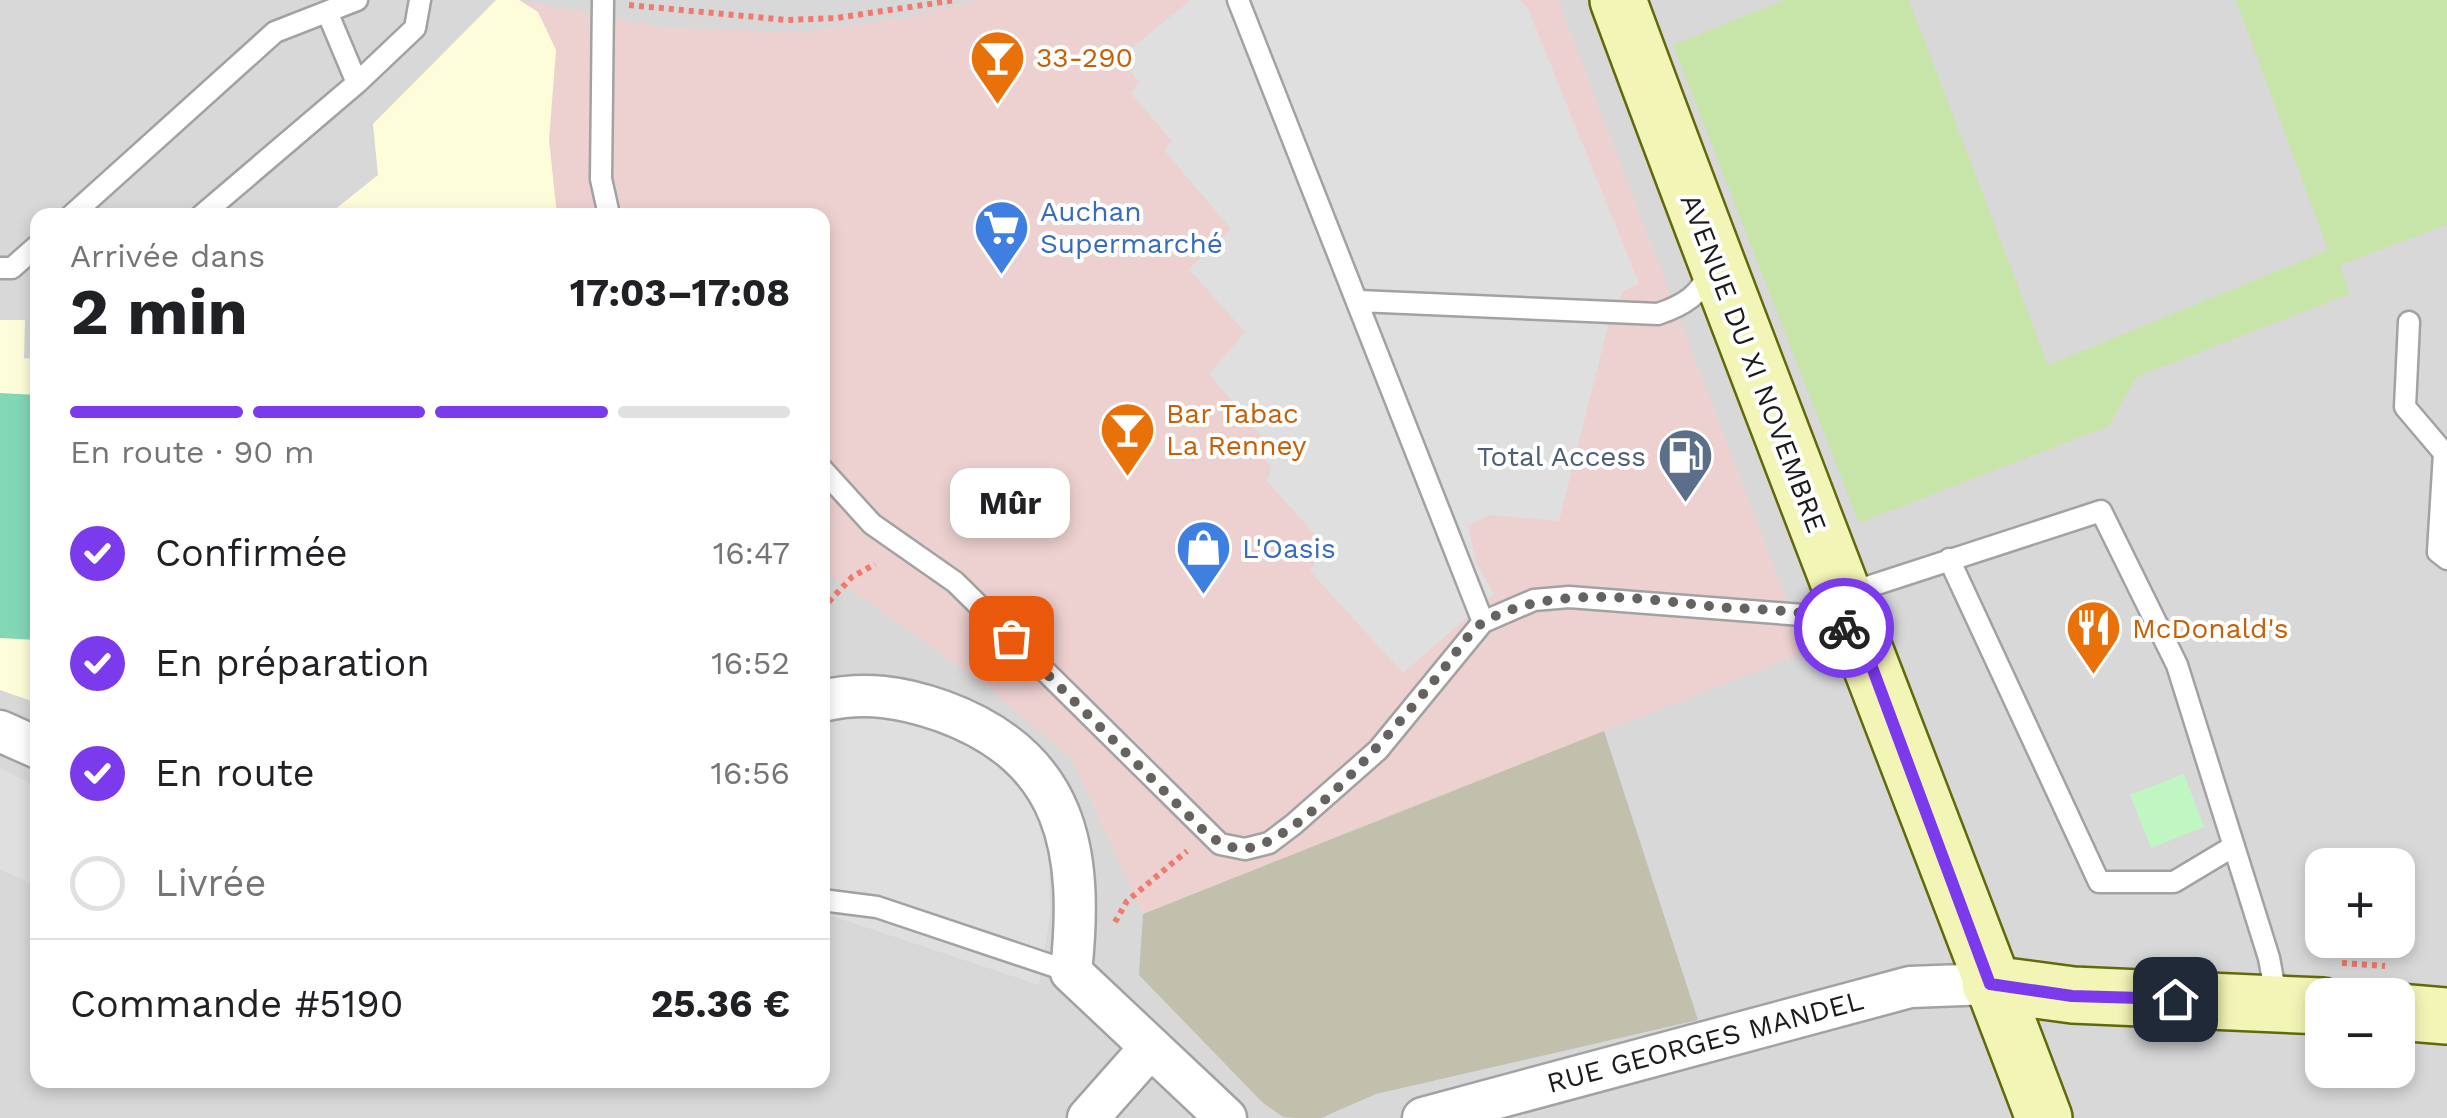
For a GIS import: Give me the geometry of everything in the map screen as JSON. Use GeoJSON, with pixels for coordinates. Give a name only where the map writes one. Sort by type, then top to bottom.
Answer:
{"type":"FeatureCollection","features":[{"type":"Feature","properties":{"kind":"main road","name":"AVENUE DU XI NOVEMBRE"},"geometry":{"type":"LineString","coordinates":[[1618,0],[2044,1118]]}},
{"type":"Feature","properties":{"kind":"main road"},"geometry":{"type":"LineString","coordinates":[[1990,984],[2072,996],[2300,1005]]}},
{"type":"Feature","properties":{"kind":"main road"},"geometry":{"type":"LineString","coordinates":[[2415,1013],[2447,1016]]}},
{"type":"Feature","properties":{"kind":"street"},"geometry":{"type":"LineString","coordinates":[[830,699],[896,696],[985,727],[1022,757],[1054,802],[1071,847],[1082,982],[1226,1118]]}},
{"type":"Feature","properties":{"kind":"street"},"geometry":{"type":"LineString","coordinates":[[0,730],[30,744]]}},
{"type":"Feature","properties":{"kind":"street","name":"RUE GEORGES MANDEL"},"geometry":{"type":"LineString","coordinates":[[1423,1118],[1910,988],[1990,984]]}},
{"type":"Feature","properties":{"kind":"street"},"geometry":{"type":"LineString","coordinates":[[1088,1118],[1150,1048]]}},
{"type":"Feature","properties":{"kind":"lane"},"geometry":{"type":"LineString","coordinates":[[80,208],[274,32],[358,0]]}},
{"type":"Feature","properties":{"kind":"lane"},"geometry":{"type":"LineString","coordinates":[[210,208],[415,28],[420,0]]}},
{"type":"Feature","properties":{"kind":"lane"},"geometry":{"type":"LineString","coordinates":[[1238,0],[1359,300],[1482,622]]}},
{"type":"Feature","properties":{"kind":"lane"},"geometry":{"type":"LineString","coordinates":[[603,1],[601,180],[607,208]]}},
{"type":"Feature","properties":{"kind":"lane"},"geometry":{"type":"LineString","coordinates":[[328,14],[357,82]]}},
{"type":"Feature","properties":{"kind":"lane"},"geometry":{"type":"LineString","coordinates":[[6,268],[30,251]]}},
{"type":"Feature","properties":{"kind":"lane"},"geometry":{"type":"LineString","coordinates":[[1359,300],[1658,314],[1682,305],[1706,282],[1712,254]]}},
{"type":"Feature","properties":{"kind":"lane"},"geometry":{"type":"LineString","coordinates":[[2409,322],[2405,408],[2444,453],[2438,552],[2447,559]]}},
{"type":"Feature","properties":{"kind":"lane"},"geometry":{"type":"LineString","coordinates":[[830,478],[872,524],[955,582],[1207,834],[1220,844],[1244,849],[1268,842],[1294,824],[1378,750],[1482,622],[1534,600],[1568,597],[1663,602],[1836,621],[1854,619],[1950,559],[2102,511],[2178,664],[2269,958],[2300,1005]]}},
{"type":"Feature","properties":{"kind":"lane"},"geometry":{"type":"LineString","coordinates":[[1950,559],[2099,882],[2174,882],[2234,846]]}},
{"type":"Feature","properties":{"kind":"lane"},"geometry":{"type":"LineString","coordinates":[[830,901],[877,907],[1082,982]]}},
{"type":"Feature","properties":{"kind":"path"},"geometry":{"type":"LineString","coordinates":[[603,1],[787,20],[837,18],[956,0]]}},
{"type":"Feature","properties":{"kind":"path"},"geometry":{"type":"LineString","coordinates":[[830,600],[852,577],[902,548]]}},
{"type":"Feature","properties":{"kind":"path"},"geometry":{"type":"LineString","coordinates":[[1082,982],[1127,901],[1207,834]]}},
{"type":"Feature","properties":{"kind":"shaded area"},"geometry":{"type":"Polygon","coordinates":[[[0,0],[2447,0],[2447,1118],[0,1118],[0,0]]]}},
{"type":"Feature","properties":{"kind":"shaded area"},"geometry":{"type":"Polygon","coordinates":[[[496,0],[519,0],[538,12],[556,50],[549,140],[556,208],[337,208],[378,175],[373,124],[496,0]]]}},
{"type":"Feature","properties":{"kind":"shaded area"},"geometry":{"type":"Polygon","coordinates":[[[519,0],[664,28],[799,32],[906,18],[977,0],[1558,0],[1788,604],[1802,653],[1143,914],[1072,759],[980,681],[830,575],[830,208],[556,208],[549,140],[556,50],[538,12],[519,0]]]}},
{"type":"Feature","properties":{"kind":"shaded area"},"geometry":{"type":"Polygon","coordinates":[[[1191,0],[1519,0],[1528,8],[1639,284],[1624,290],[1609,322],[1559,521],[1489,515],[1468,526],[1476,562],[1494,594],[1403,673],[1310,571],[1316,560],[1307,549],[1316,536],[1267,481],[1271,467],[1260,454],[1268,444],[1209,374],[1245,332],[1189,269],[1231,229],[1164,150],[1172,141],[1131,93],[1139,82],[1119,58],[1191,0]]]}},
{"type":"Feature","properties":{"kind":"shaded area"},"geometry":{"type":"Polygon","coordinates":[[[0,320],[25,320],[24,358],[30,358],[30,701],[0,690],[0,320]]]}},
{"type":"Feature","properties":{"kind":"shaded area"},"geometry":{"type":"Polygon","coordinates":[[[900,711],[977,740],[1031,792],[1048,837],[1050,914],[1039,985],[830,915],[830,713],[900,711]]]}},
{"type":"Feature","properties":{"kind":"shaded area"},"geometry":{"type":"Polygon","coordinates":[[[1604,731],[1698,1020],[1376,1094],[1321,1118],[1283,1117],[1262,1102],[1139,975],[1143,914],[1604,731]]]}},
{"type":"Feature","properties":{"kind":"shaded area"},"geometry":{"type":"Polygon","coordinates":[[[0,768],[30,783],[30,884],[0,869],[0,768]]]}},
{"type":"Feature","properties":{"kind":"green space"},"geometry":{"type":"Polygon","coordinates":[[[1784,0],[1909,0],[2048,365],[2328,250],[2236,0],[2447,0],[2447,225],[2340,265],[2350,294],[2136,377],[2109,426],[1859,523],[1673,45],[1784,0]]]}},
{"type":"Feature","properties":{"kind":"green space"},"geometry":{"type":"Polygon","coordinates":[[[0,393],[30,395],[30,640],[0,638],[0,393]]]}},
{"type":"Feature","properties":{"kind":"green space"},"geometry":{"type":"Polygon","coordinates":[[[2184,774],[2204,827],[2151,848],[2130,795],[2184,774]]]}},
{"type":"Feature","properties":{"kind":"way so far"},"geometry":{"type":"LineString","coordinates":[[1011,638],[1207,834],[1220,844],[1244,849],[1268,842],[1294,824],[1378,750],[1482,622],[1534,600],[1568,597],[1670,602],[1802,614],[1836,621],[1844,628]]}},
{"type":"Feature","properties":{"kind":"place","name":"33-290"},"geometry":{"type":"Point","coordinates":[997,106]}},
{"type":"Feature","properties":{"kind":"place","name":"Auchan Supermarché"},"geometry":{"type":"Point","coordinates":[1001,276]}},
{"type":"Feature","properties":{"kind":"place","name":"Bar Tabac La Renney"},"geometry":{"type":"Point","coordinates":[1127,478]}},
{"type":"Feature","properties":{"kind":"place","name":"Total Access"},"geometry":{"type":"Point","coordinates":[1685,505]}},
{"type":"Feature","properties":{"kind":"place","name":"L'Oasis"},"geometry":{"type":"Point","coordinates":[1203,597]}},
{"type":"Feature","properties":{"kind":"place","name":"Mûr"},"geometry":{"type":"Point","coordinates":[1011,638]}},
{"type":"Feature","properties":{"kind":"place","name":"McDonald's"},"geometry":{"type":"Point","coordinates":[2093,677]}},
{"type":"Feature","properties":{"kind":"route"},"geometry":{"type":"LineString","coordinates":[[1844,628],[1863,643],[1990,984],[2072,996],[2175,999]]}}]}
